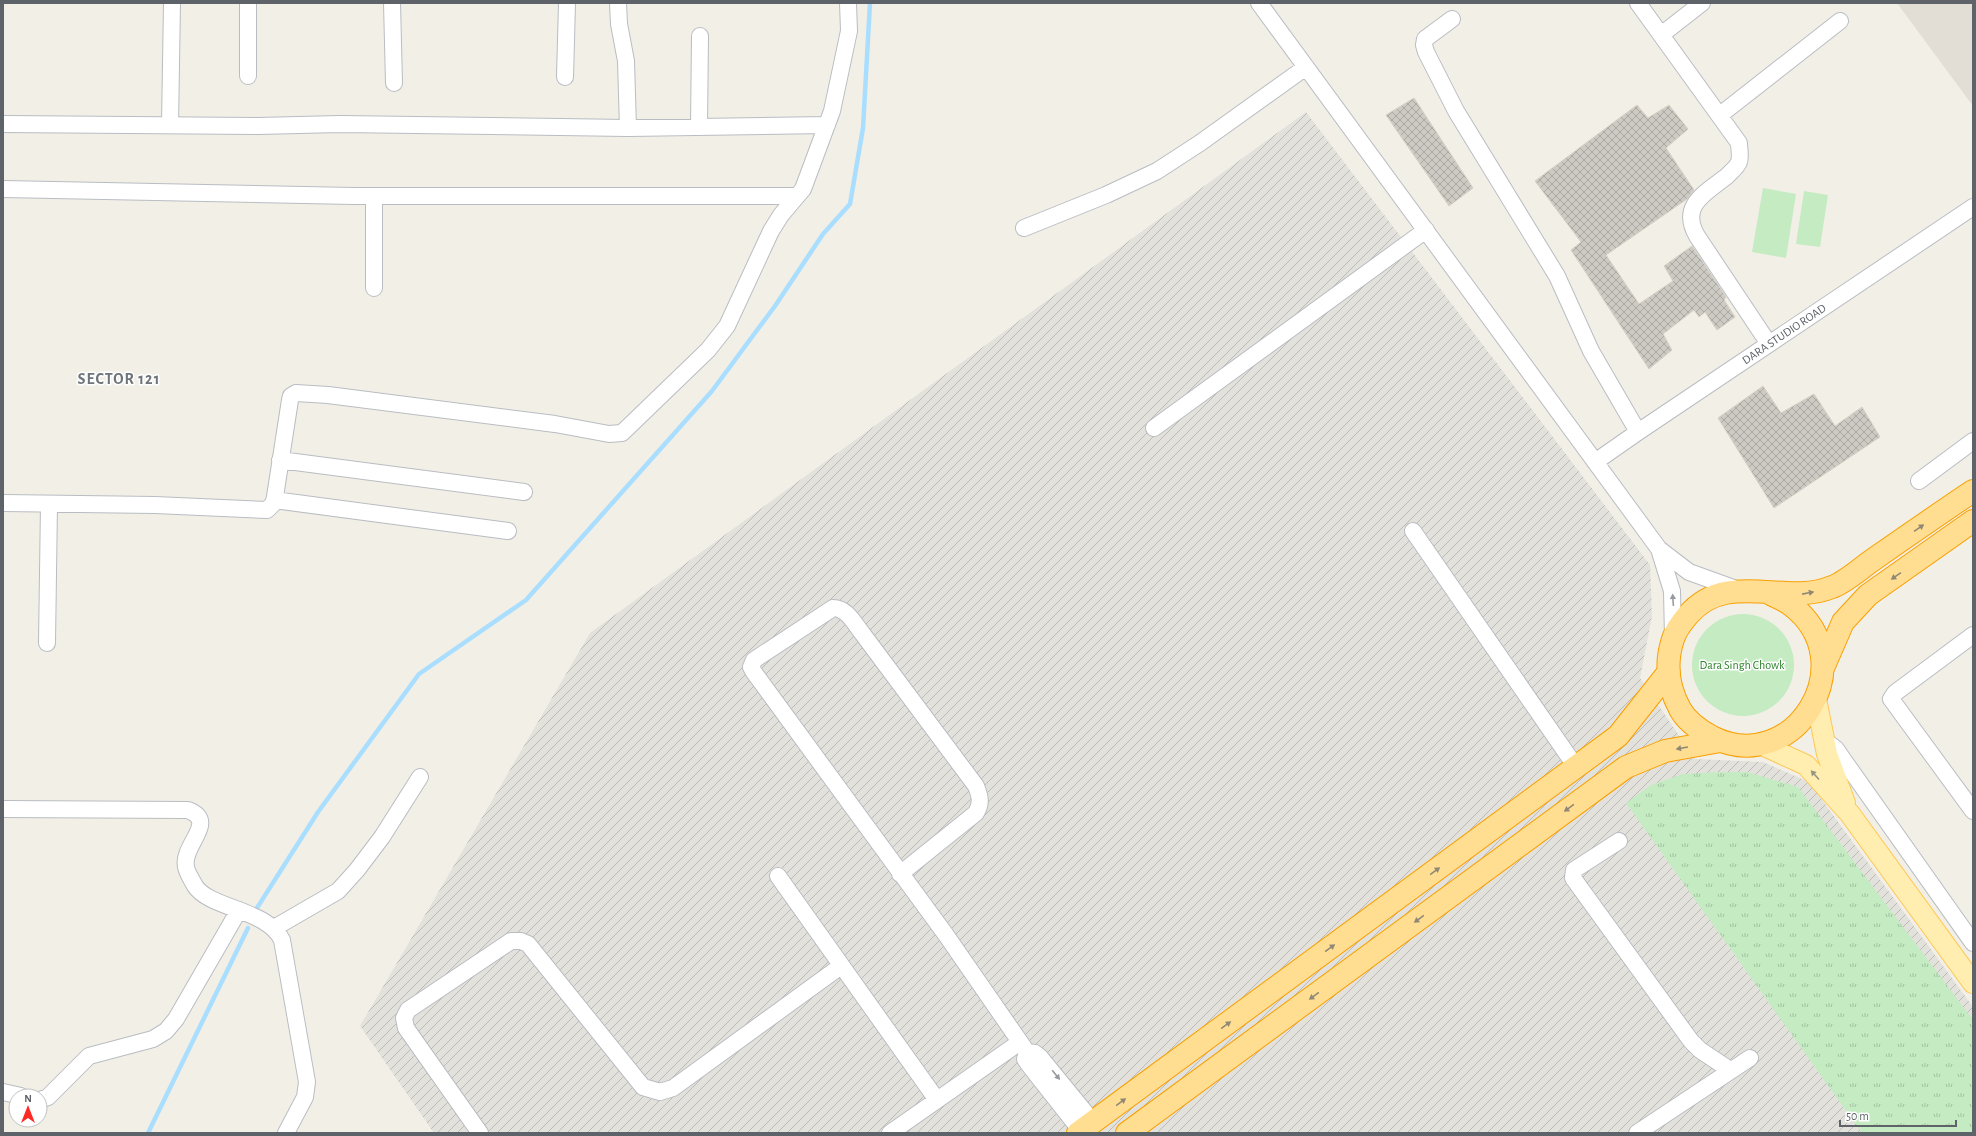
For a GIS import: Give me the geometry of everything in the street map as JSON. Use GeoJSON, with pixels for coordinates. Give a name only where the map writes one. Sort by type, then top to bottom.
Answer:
{"type":"FeatureCollection","features":[{"type":"Feature","properties":{"kind":"highway"},"geometry":{"type":"LineString","coordinates":[[1769,594],[1803,594],[1833,587],[1973,491]]}},
{"type":"Feature","properties":{"kind":"highway"},"geometry":{"type":"LineString","coordinates":[[1823,668],[1819,644],[1808,622],[1791,605],[1769,594],[1754,590],[1739,590],[1722,593],[1692,610],[1681,624],[1673,639],[1668,674],[1673,696],[1684,715],[1700,731],[1720,741],[1746,745],[1760,744],[1783,735],[1803,720],[1816,699],[1821,684],[1823,668],[1843,622],[1868,595],[1973,521]]}},
{"type":"Feature","properties":{"kind":"highway"},"geometry":{"type":"LineString","coordinates":[[1084,1129],[1618,736],[1668,674]]}},
{"type":"Feature","properties":{"kind":"highway"},"geometry":{"type":"LineString","coordinates":[[1127,1133],[1626,766],[1665,750],[1720,741]]}},
{"type":"Feature","properties":{"kind":"main road"},"geometry":{"type":"LineString","coordinates":[[1816,699],[1827,754],[1850,814]]}},
{"type":"Feature","properties":{"kind":"main road"},"geometry":{"type":"LineString","coordinates":[[1760,744],[1806,765],[1850,814],[1973,984]]}},
{"type":"Feature","properties":{"kind":"street"},"geometry":{"type":"LineString","coordinates":[[170,126],[172,3]]}},
{"type":"Feature","properties":{"kind":"street"},"geometry":{"type":"LineString","coordinates":[[248,3],[248,76]]}},
{"type":"Feature","properties":{"kind":"street"},"geometry":{"type":"LineString","coordinates":[[392,3],[394,83]]}},
{"type":"Feature","properties":{"kind":"street"},"geometry":{"type":"LineString","coordinates":[[565,77],[567,3]]}},
{"type":"Feature","properties":{"kind":"street"},"geometry":{"type":"LineString","coordinates":[[618,3],[619,24],[626,61],[628,128]]}},
{"type":"Feature","properties":{"kind":"street"},"geometry":{"type":"LineString","coordinates":[[3,503],[155,505],[262,510],[271,507],[274,500],[290,400],[291,396],[296,393],[328,395],[555,424],[610,434],[622,433],[685,370],[708,350],[727,326],[771,232],[781,215],[803,189],[832,111],[849,31],[848,3]]}},
{"type":"Feature","properties":{"kind":"street"},"geometry":{"type":"LineString","coordinates":[[1260,3],[1659,549],[1689,572],[1739,590]]}},
{"type":"Feature","properties":{"kind":"street"},"geometry":{"type":"LineString","coordinates":[[1638,3],[1720,115],[1738,143],[1739,163],[1733,171],[1692,207],[1690,218],[1692,228],[1769,344]]}},
{"type":"Feature","properties":{"kind":"street"},"geometry":{"type":"LineString","coordinates":[[1661,35],[1702,3]]}},
{"type":"Feature","properties":{"kind":"street"},"geometry":{"type":"LineString","coordinates":[[1452,19],[1425,39],[1424,45],[1426,52],[1456,111],[1557,276],[1591,351],[1638,432]]}},
{"type":"Feature","properties":{"kind":"street"},"geometry":{"type":"LineString","coordinates":[[1720,115],[1840,21]]}},
{"type":"Feature","properties":{"kind":"street"},"geometry":{"type":"LineString","coordinates":[[699,127],[700,36]]}},
{"type":"Feature","properties":{"kind":"street"},"geometry":{"type":"LineString","coordinates":[[1024,228],[1106,195],[1156,171],[1200,143],[1306,67]]}},
{"type":"Feature","properties":{"kind":"street"},"geometry":{"type":"LineString","coordinates":[[3,124],[170,126],[340,124],[628,128],[827,125]]}},
{"type":"Feature","properties":{"kind":"street"},"geometry":{"type":"LineString","coordinates":[[3,189],[374,196],[796,196]]}},
{"type":"Feature","properties":{"kind":"street"},"geometry":{"type":"LineString","coordinates":[[374,196],[374,288]]}},
{"type":"Feature","properties":{"kind":"street","name":"DARA STUDIO ROAD"},"geometry":{"type":"LineString","coordinates":[[1595,462],[1973,207]]}},
{"type":"Feature","properties":{"kind":"street"},"geometry":{"type":"LineString","coordinates":[[1154,428],[1426,230]]}},
{"type":"Feature","properties":{"kind":"street"},"geometry":{"type":"LineString","coordinates":[[1919,481],[1973,441]]}},
{"type":"Feature","properties":{"kind":"street"},"geometry":{"type":"LineString","coordinates":[[280,460],[524,492]]}},
{"type":"Feature","properties":{"kind":"street"},"geometry":{"type":"LineString","coordinates":[[274,500],[508,531]]}},
{"type":"Feature","properties":{"kind":"street"},"geometry":{"type":"LineString","coordinates":[[47,643],[49,504]]}},
{"type":"Feature","properties":{"kind":"street"},"geometry":{"type":"LineString","coordinates":[[1413,531],[1576,767]]}},
{"type":"Feature","properties":{"kind":"street"},"geometry":{"type":"LineString","coordinates":[[1659,549],[1672,591],[1673,639]]}},
{"type":"Feature","properties":{"kind":"street"},"geometry":{"type":"LineString","coordinates":[[900,874],[976,813],[980,805],[980,796],[976,786],[845,611],[839,608],[833,608],[754,660],[751,667],[900,874],[946,935],[1023,1047],[1025,1059],[1029,1065],[1084,1129]]}},
{"type":"Feature","properties":{"kind":"street"},"geometry":{"type":"LineString","coordinates":[[1973,635],[1895,693],[1891,699],[1967,791],[1973,811]]}},
{"type":"Feature","properties":{"kind":"street"},"geometry":{"type":"LineString","coordinates":[[1824,740],[1836,749],[1973,943]]}},
{"type":"Feature","properties":{"kind":"street"},"geometry":{"type":"LineString","coordinates":[[274,928],[338,891],[357,870],[382,837],[420,777]]}},
{"type":"Feature","properties":{"kind":"street"},"geometry":{"type":"LineString","coordinates":[[3,809],[188,810],[197,813],[201,820],[200,828],[187,851],[185,866],[197,890],[274,928],[282,940],[308,1082],[305,1097],[286,1133]]}},
{"type":"Feature","properties":{"kind":"street"},"geometry":{"type":"LineString","coordinates":[[1619,841],[1574,870],[1573,878],[1691,1041],[1700,1050],[1730,1070]]}},
{"type":"Feature","properties":{"kind":"street"},"geometry":{"type":"LineString","coordinates":[[778,876],[937,1100]]}},
{"type":"Feature","properties":{"kind":"street"},"geometry":{"type":"LineString","coordinates":[[48,1097],[88,1056],[153,1039],[166,1031],[176,1019],[239,910]]}},
{"type":"Feature","properties":{"kind":"street"},"geometry":{"type":"LineString","coordinates":[[480,1133],[406,1028],[404,1018],[408,1010],[511,941],[521,941],[528,944],[643,1087],[660,1092],[672,1088],[841,966]]}},
{"type":"Feature","properties":{"kind":"street"},"geometry":{"type":"LineString","coordinates":[[890,1133],[937,1100],[1023,1047]]}},
{"type":"Feature","properties":{"kind":"street"},"geometry":{"type":"LineString","coordinates":[[1637,1133],[1750,1058]]}},
{"type":"Feature","properties":{"kind":"shaded area"},"geometry":{"type":"Polygon","coordinates":[[[1897,3],[1973,3],[1973,106],[1897,3]]]}},
{"type":"Feature","properties":{"kind":"shaded area"},"geometry":{"type":"Polygon","coordinates":[[[1306,112],[1650,565],[1652,616],[1640,678],[1695,759],[1763,762],[1809,782],[1973,1007],[1973,1133],[434,1133],[360,1026],[590,633],[1306,112]]]}},
{"type":"Feature","properties":{"kind":"green space"},"geometry":{"type":"Polygon","coordinates":[[[1763,188],[1796,194],[1786,258],[1752,252],[1763,188]]]}},
{"type":"Feature","properties":{"kind":"green space"},"geometry":{"type":"Polygon","coordinates":[[[1804,191],[1828,195],[1820,247],[1796,244],[1804,191]]]}},
{"type":"Feature","properties":{"kind":"green space","name":"Dara Singh Chowk"},"geometry":{"type":"Polygon","coordinates":[[[1743,614],[1763,618],[1779,629],[1790,645],[1794,665],[1790,685],[1779,701],[1763,712],[1743,716],[1723,712],[1707,701],[1696,685],[1692,665],[1696,645],[1707,629],[1723,618],[1743,614]]]}},
{"type":"Feature","properties":{"kind":"green space"},"geometry":{"type":"Polygon","coordinates":[[[1747,772],[1798,787],[1973,1020],[1973,1133],[1862,1133],[1626,803],[1651,785],[1683,774],[1747,772]]]}},
{"type":"Feature","properties":{"kind":"building"},"geometry":{"type":"Polygon","coordinates":[[[1414,98],[1473,188],[1449,206],[1386,115],[1414,98]]]}},
{"type":"Feature","properties":{"kind":"building"},"geometry":{"type":"Polygon","coordinates":[[[1637,105],[1648,118],[1669,105],[1688,129],[1666,148],[1694,190],[1687,199],[1606,255],[1639,304],[1673,281],[1664,266],[1692,246],[1726,297],[1724,300],[1735,317],[1717,330],[1705,312],[1699,317],[1694,310],[1663,334],[1672,350],[1649,369],[1571,250],[1581,242],[1535,181],[1637,105]]]}},
{"type":"Feature","properties":{"kind":"building"},"geometry":{"type":"Polygon","coordinates":[[[1763,386],[1781,413],[1814,394],[1835,426],[1862,407],[1880,437],[1774,508],[1718,418],[1763,386]]]}},
{"type":"Feature","properties":{"kind":"waterway"},"geometry":{"type":"LineString","coordinates":[[255,911],[318,812],[419,674],[526,600],[712,391],[775,306],[823,234],[850,204],[863,128],[870,3]]}},
{"type":"Feature","properties":{"kind":"waterway"},"geometry":{"type":"LineString","coordinates":[[148,1133],[248,928]]}},
{"type":"Feature","properties":{"kind":"district","name":"SECTOR 121"},"geometry":{"type":"Point","coordinates":[119,379]}}]}
